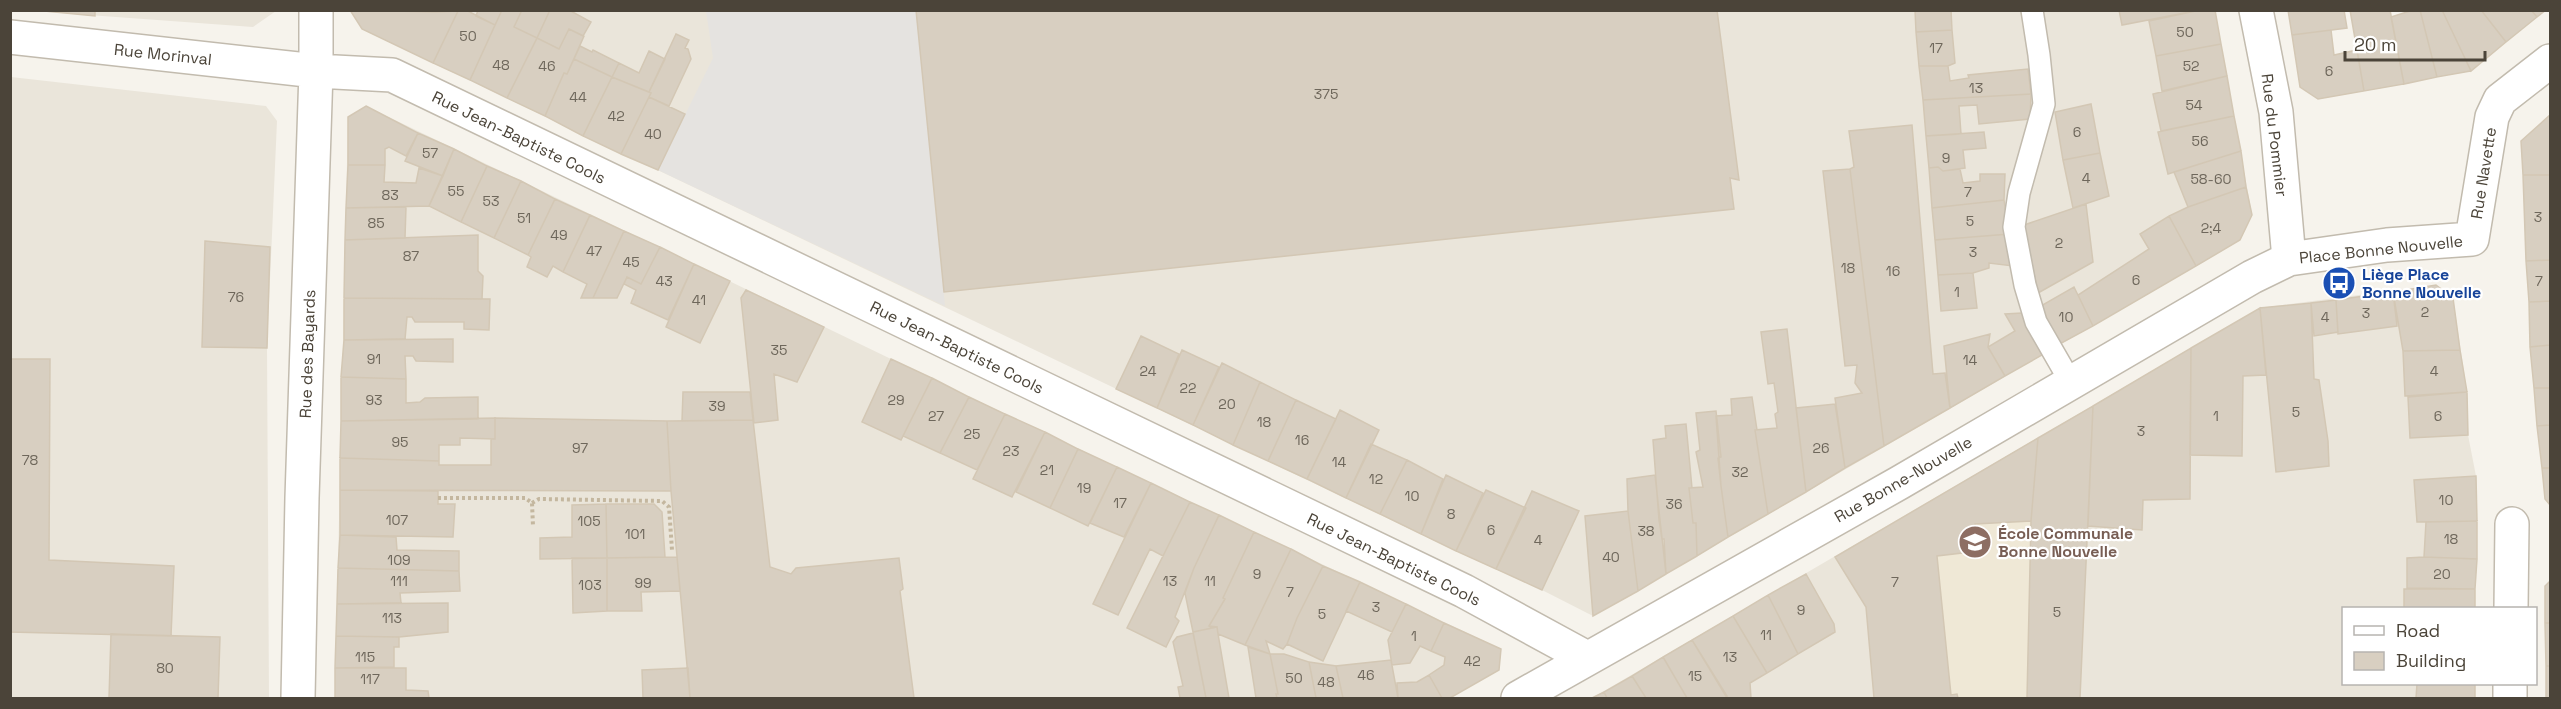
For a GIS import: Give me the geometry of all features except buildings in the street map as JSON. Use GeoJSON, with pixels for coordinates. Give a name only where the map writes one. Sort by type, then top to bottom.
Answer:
{"type":"FeatureCollection","features":[{"type":"Feature","properties":{"kind":"street","name":"Rue des Bayards"},"geometry":{"type":"LineString","coordinates":[[298,699],[316,10]]}},
{"type":"Feature","properties":{"kind":"street","name":"Rue du Pommier"},"geometry":{"type":"LineString","coordinates":[[2256,10],[2276,112],[2289,260]]}},
{"type":"Feature","properties":{"kind":"street","name":"Rue Morinval"},"geometry":{"type":"LineString","coordinates":[[10,37],[316,70]]}},
{"type":"Feature","properties":{"kind":"street","name":"Rue Navette"},"geometry":{"type":"LineString","coordinates":[[2472,239],[2493,117],[2500,100],[2550,61]]}},
{"type":"Feature","properties":{"kind":"street","name":"Rue Jean-Baptiste Cools"},"geometry":{"type":"LineString","coordinates":[[316,70],[392,75],[1464,591],[1587,658]]}},
{"type":"Feature","properties":{"kind":"street","name":"Place Bonne Nouvelle"},"geometry":{"type":"LineString","coordinates":[[2289,260],[2387,245],[2472,239]]}},
{"type":"Feature","properties":{"kind":"street","name":"Rue Bonne-Nouvelle"},"geometry":{"type":"LineString","coordinates":[[1518,699],[1899,483],[2252,276],[2289,260]]}},
{"type":"Feature","properties":{"kind":"street"},"geometry":{"type":"LineString","coordinates":[[2511,607],[2512,524]]}},
{"type":"Feature","properties":{"kind":"lane"},"geometry":{"type":"LineString","coordinates":[[2032,10],[2040,55],[2044,104],[2019,193],[2014,227],[2025,285],[2036,322],[2070,381]]}},
{"type":"Feature","properties":{"kind":"path"},"geometry":{"type":"LineString","coordinates":[[438,498],[525,498],[532,503]]}},
{"type":"Feature","properties":{"kind":"path"},"geometry":{"type":"LineString","coordinates":[[532,503],[539,499],[662,501],[669,507],[672,550]]}},
{"type":"Feature","properties":{"kind":"path"},"geometry":{"type":"LineString","coordinates":[[532,503],[533,526]]}},
{"type":"Feature","properties":{"kind":"shaded area"},"geometry":{"type":"Polygon","coordinates":[[[34,11],[276,11],[253,27],[34,11]]]}},
{"type":"Feature","properties":{"kind":"shaded area"},"geometry":{"type":"Polygon","coordinates":[[[350,11],[2215,11],[2252,215],[2240,240],[1593,616],[362,29],[350,11]]]}},
{"type":"Feature","properties":{"kind":"shaded area"},"geometry":{"type":"Polygon","coordinates":[[[706,11],[916,11],[945,306],[658,170],[713,58],[706,11]]]}},
{"type":"Feature","properties":{"kind":"shaded area"},"geometry":{"type":"Polygon","coordinates":[[[11,77],[266,106],[277,121],[267,348],[269,698],[11,698],[11,77]]]}},
{"type":"Feature","properties":{"kind":"shaded area"},"geometry":{"type":"Polygon","coordinates":[[[366,106],[1005,414],[1501,649],[1499,670],[1450,698],[335,698],[348,117],[366,106]]]}},
{"type":"Feature","properties":{"kind":"shaded area"},"geometry":{"type":"Polygon","coordinates":[[[2436,285],[2453,298],[2467,392],[2468,435],[2476,476],[2475,607],[2342,607],[2342,685],[2475,685],[2475,698],[1592,698],[2260,308],[2436,285]]]}},
{"type":"Feature","properties":{"kind":"shaded area","name":"École Communale Bonne Nouvelle"},"geometry":{"type":"Polygon","coordinates":[[[2093,406],[2080,698],[1874,698],[1866,607],[1835,557],[2093,406]]]}},
{"type":"Feature","properties":{"kind":"place","name":"Liège Place Bonne Nouvelle"},"geometry":{"type":"Point","coordinates":[2339,283]}},
{"type":"Feature","properties":{"kind":"place","name":"École Communale Bonne Nouvelle"},"geometry":{"type":"Point","coordinates":[1975,542]}}]}
